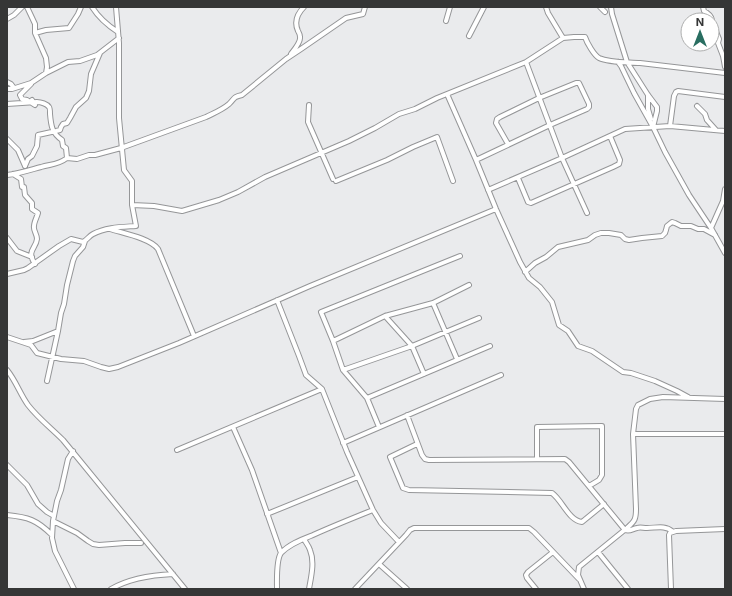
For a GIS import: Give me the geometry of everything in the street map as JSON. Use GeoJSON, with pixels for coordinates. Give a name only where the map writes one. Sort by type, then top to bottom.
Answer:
{"type":"FeatureCollection","features":[{"type":"Feature","properties":{"kind":"street"},"geometry":{"type":"LineString","coordinates":[[7,19],[14,15],[22,7]]}},
{"type":"Feature","properties":{"kind":"street"},"geometry":{"type":"LineString","coordinates":[[27,7],[35,24],[35,33],[47,61],[48,67],[46,73]]}},
{"type":"Feature","properties":{"kind":"street"},"geometry":{"type":"LineString","coordinates":[[35,33],[46,30],[65,30],[69,28],[81,7]]}},
{"type":"Feature","properties":{"kind":"street"},"geometry":{"type":"LineString","coordinates":[[92,7],[104,22],[118,32]]}},
{"type":"Feature","properties":{"kind":"street"},"geometry":{"type":"LineString","coordinates":[[47,381],[61,313],[75,256],[83,247],[85,241],[93,234],[107,229],[136,226],[132,205],[132,181],[124,170],[121,148],[118,109],[119,38],[116,7]]}},
{"type":"Feature","properties":{"kind":"street"},"geometry":{"type":"LineString","coordinates":[[288,58],[300,40],[296,23],[297,16],[304,7]]}},
{"type":"Feature","properties":{"kind":"street"},"geometry":{"type":"LineString","coordinates":[[7,175],[26,168],[54,165],[67,158],[77,159],[121,148],[217,112],[229,104],[236,96],[242,95],[288,58],[346,18],[363,14],[366,7]]}},
{"type":"Feature","properties":{"kind":"street"},"geometry":{"type":"LineString","coordinates":[[446,21],[450,7]]}},
{"type":"Feature","properties":{"kind":"street"},"geometry":{"type":"LineString","coordinates":[[469,36],[484,7]]}},
{"type":"Feature","properties":{"kind":"street"},"geometry":{"type":"LineString","coordinates":[[546,7],[563,38]]}},
{"type":"Feature","properties":{"kind":"street"},"geometry":{"type":"LineString","coordinates":[[600,7],[605,12]]}},
{"type":"Feature","properties":{"kind":"street"},"geometry":{"type":"LineString","coordinates":[[611,7],[627,62],[648,95],[658,107],[653,127]]}},
{"type":"Feature","properties":{"kind":"street"},"geometry":{"type":"LineString","coordinates":[[132,205],[162,206],[182,211],[232,195],[265,177],[349,141],[399,114],[415,109],[437,98],[526,62],[563,38],[584,37],[598,57],[618,62],[725,73]]}},
{"type":"Feature","properties":{"kind":"street"},"geometry":{"type":"LineString","coordinates":[[31,102],[31,100],[35,105],[22,99],[20,95],[34,81],[68,62],[80,61],[100,53],[119,38]]}},
{"type":"Feature","properties":{"kind":"street"},"geometry":{"type":"LineString","coordinates":[[300,40],[310,43]]}},
{"type":"Feature","properties":{"kind":"street"},"geometry":{"type":"LineString","coordinates":[[720,49],[725,66]]}},
{"type":"Feature","properties":{"kind":"street"},"geometry":{"type":"LineString","coordinates":[[26,168],[28,159],[32,156],[37,146],[38,135],[60,130],[63,124],[67,123],[76,107],[86,98],[89,91],[90,74],[100,53]]}},
{"type":"Feature","properties":{"kind":"street"},"geometry":{"type":"LineString","coordinates":[[526,62],[562,158],[587,213]]}},
{"type":"Feature","properties":{"kind":"street"},"geometry":{"type":"LineString","coordinates":[[618,62],[689,195],[711,228],[725,253]]}},
{"type":"Feature","properties":{"kind":"street"},"geometry":{"type":"LineString","coordinates":[[7,89],[12,89],[34,81]]}},
{"type":"Feature","properties":{"kind":"street"},"geometry":{"type":"LineString","coordinates":[[7,82],[14,88]]}},
{"type":"Feature","properties":{"kind":"street"},"geometry":{"type":"LineString","coordinates":[[476,160],[508,144],[588,109],[589,104],[579,83],[539,98],[497,119],[496,123],[508,144]]}},
{"type":"Feature","properties":{"kind":"street"},"geometry":{"type":"LineString","coordinates":[[670,126],[674,96],[676,92],[725,97]]}},
{"type":"Feature","properties":{"kind":"street"},"geometry":{"type":"LineString","coordinates":[[447,94],[520,262],[529,278],[540,287],[552,302],[559,325],[568,331],[578,346],[592,351],[623,372],[631,373],[655,381],[688,398]]}},
{"type":"Feature","properties":{"kind":"street"},"geometry":{"type":"LineString","coordinates":[[648,95],[648,109],[653,127]]}},
{"type":"Feature","properties":{"kind":"street"},"geometry":{"type":"LineString","coordinates":[[7,104],[41,102],[49,107],[54,132],[62,140],[62,146],[66,148],[67,158]]}},
{"type":"Feature","properties":{"kind":"street"},"geometry":{"type":"LineString","coordinates":[[309,105],[308,122],[334,180],[387,160],[437,137],[452,181]]}},
{"type":"Feature","properties":{"kind":"street"},"geometry":{"type":"LineString","coordinates":[[697,106],[705,114],[707,120],[716,130]]}},
{"type":"Feature","properties":{"kind":"street"},"geometry":{"type":"LineString","coordinates":[[488,190],[518,178],[625,129],[670,126],[724,131]]}},
{"type":"Feature","properties":{"kind":"street"},"geometry":{"type":"LineString","coordinates":[[518,178],[528,202],[531,202],[619,164],[619,156],[610,136]]}},
{"type":"Feature","properties":{"kind":"street"},"geometry":{"type":"LineString","coordinates":[[7,139],[18,149],[26,168]]}},
{"type":"Feature","properties":{"kind":"street"},"geometry":{"type":"LineString","coordinates":[[13,174],[21,178],[25,195],[32,203],[32,208],[38,213],[34,226],[37,238],[31,255],[35,264]]}},
{"type":"Feature","properties":{"kind":"street"},"geometry":{"type":"LineString","coordinates":[[711,228],[723,201],[725,189]]}},
{"type":"Feature","properties":{"kind":"street"},"geometry":{"type":"LineString","coordinates":[[7,338],[31,345],[37,353],[60,359],[84,361],[109,369],[118,367],[496,209]]}},
{"type":"Feature","properties":{"kind":"street"},"geometry":{"type":"LineString","coordinates":[[525,272],[558,247],[588,240],[601,233],[621,235],[625,239],[629,240],[662,236],[665,233],[667,226],[672,222],[681,226],[691,226],[715,235]]}},
{"type":"Feature","properties":{"kind":"street"},"geometry":{"type":"LineString","coordinates":[[107,229],[141,238],[156,246],[194,336]]}},
{"type":"Feature","properties":{"kind":"street"},"geometry":{"type":"LineString","coordinates":[[7,238],[17,251],[31,256],[32,258]]}},
{"type":"Feature","properties":{"kind":"street"},"geometry":{"type":"LineString","coordinates":[[7,274],[24,270],[35,264],[71,239],[83,242],[85,241]]}},
{"type":"Feature","properties":{"kind":"street"},"geometry":{"type":"LineString","coordinates":[[379,427],[366,398],[344,370],[321,312],[460,256]]}},
{"type":"Feature","properties":{"kind":"street"},"geometry":{"type":"LineString","coordinates":[[333,341],[385,316],[434,303],[469,285]]}},
{"type":"Feature","properties":{"kind":"street"},"geometry":{"type":"LineString","coordinates":[[277,300],[300,356],[306,375],[322,389],[343,442],[373,510],[381,523],[399,542]]}},
{"type":"Feature","properties":{"kind":"street"},"geometry":{"type":"LineString","coordinates":[[434,303],[458,359]]}},
{"type":"Feature","properties":{"kind":"street"},"geometry":{"type":"LineString","coordinates":[[385,316],[412,346],[424,374]]}},
{"type":"Feature","properties":{"kind":"street"},"geometry":{"type":"LineString","coordinates":[[344,370],[412,346],[479,318]]}},
{"type":"Feature","properties":{"kind":"street"},"geometry":{"type":"LineString","coordinates":[[20,341],[33,341],[58,331]]}},
{"type":"Feature","properties":{"kind":"street"},"geometry":{"type":"LineString","coordinates":[[366,398],[490,346]]}},
{"type":"Feature","properties":{"kind":"street"},"geometry":{"type":"LineString","coordinates":[[7,370],[26,403],[73,451],[185,589]]}},
{"type":"Feature","properties":{"kind":"street"},"geometry":{"type":"LineString","coordinates":[[343,442],[501,375]]}},
{"type":"Feature","properties":{"kind":"street"},"geometry":{"type":"LineString","coordinates":[[177,450],[233,427],[292,400],[322,389]]}},
{"type":"Feature","properties":{"kind":"street"},"geometry":{"type":"LineString","coordinates":[[579,579],[579,567],[625,530],[636,518],[633,434],[636,409],[638,405],[650,399],[663,396],[725,399]]}},
{"type":"Feature","properties":{"kind":"street"},"geometry":{"type":"LineString","coordinates":[[407,415],[417,444],[425,459],[567,460],[625,530],[629,531],[639,527],[667,528],[672,531],[725,529]]}},
{"type":"Feature","properties":{"kind":"street"},"geometry":{"type":"LineString","coordinates":[[537,459],[536,427],[602,426],[602,475],[599,480],[589,486]]}},
{"type":"Feature","properties":{"kind":"street"},"geometry":{"type":"LineString","coordinates":[[233,427],[252,470],[282,553]]}},
{"type":"Feature","properties":{"kind":"street"},"geometry":{"type":"LineString","coordinates":[[633,434],[725,434]]}},
{"type":"Feature","properties":{"kind":"street"},"geometry":{"type":"LineString","coordinates":[[417,444],[390,457],[403,488],[409,490],[552,493],[558,498],[573,519],[578,522],[582,522],[604,504]]}},
{"type":"Feature","properties":{"kind":"street"},"geometry":{"type":"LineString","coordinates":[[73,451],[68,459],[57,501],[52,536],[55,551],[74,589]]}},
{"type":"Feature","properties":{"kind":"street"},"geometry":{"type":"LineString","coordinates":[[7,465],[27,485],[38,504],[54,516]]}},
{"type":"Feature","properties":{"kind":"street"},"geometry":{"type":"LineString","coordinates":[[267,514],[358,477]]}},
{"type":"Feature","properties":{"kind":"street"},"geometry":{"type":"LineString","coordinates":[[277,589],[278,559],[289,547],[304,539],[373,510]]}},
{"type":"Feature","properties":{"kind":"street"},"geometry":{"type":"LineString","coordinates":[[7,515],[30,519],[39,523],[52,536]]}},
{"type":"Feature","properties":{"kind":"street"},"geometry":{"type":"LineString","coordinates":[[53,521],[77,533],[88,542],[99,546],[134,542],[141,543]]}},
{"type":"Feature","properties":{"kind":"street"},"geometry":{"type":"LineString","coordinates":[[355,589],[410,530],[414,528],[529,528],[579,579],[584,589]]}},
{"type":"Feature","properties":{"kind":"street"},"geometry":{"type":"LineString","coordinates":[[671,589],[670,533],[672,531]]}},
{"type":"Feature","properties":{"kind":"street"},"geometry":{"type":"LineString","coordinates":[[304,539],[310,550],[312,559],[309,589]]}},
{"type":"Feature","properties":{"kind":"street"},"geometry":{"type":"LineString","coordinates":[[536,589],[526,575],[553,552]]}},
{"type":"Feature","properties":{"kind":"street"},"geometry":{"type":"LineString","coordinates":[[598,552],[628,589]]}},
{"type":"Feature","properties":{"kind":"street"},"geometry":{"type":"LineString","coordinates":[[379,564],[408,589]]}},
{"type":"Feature","properties":{"kind":"street"},"geometry":{"type":"LineString","coordinates":[[111,589],[134,579],[173,574]]}}]}
